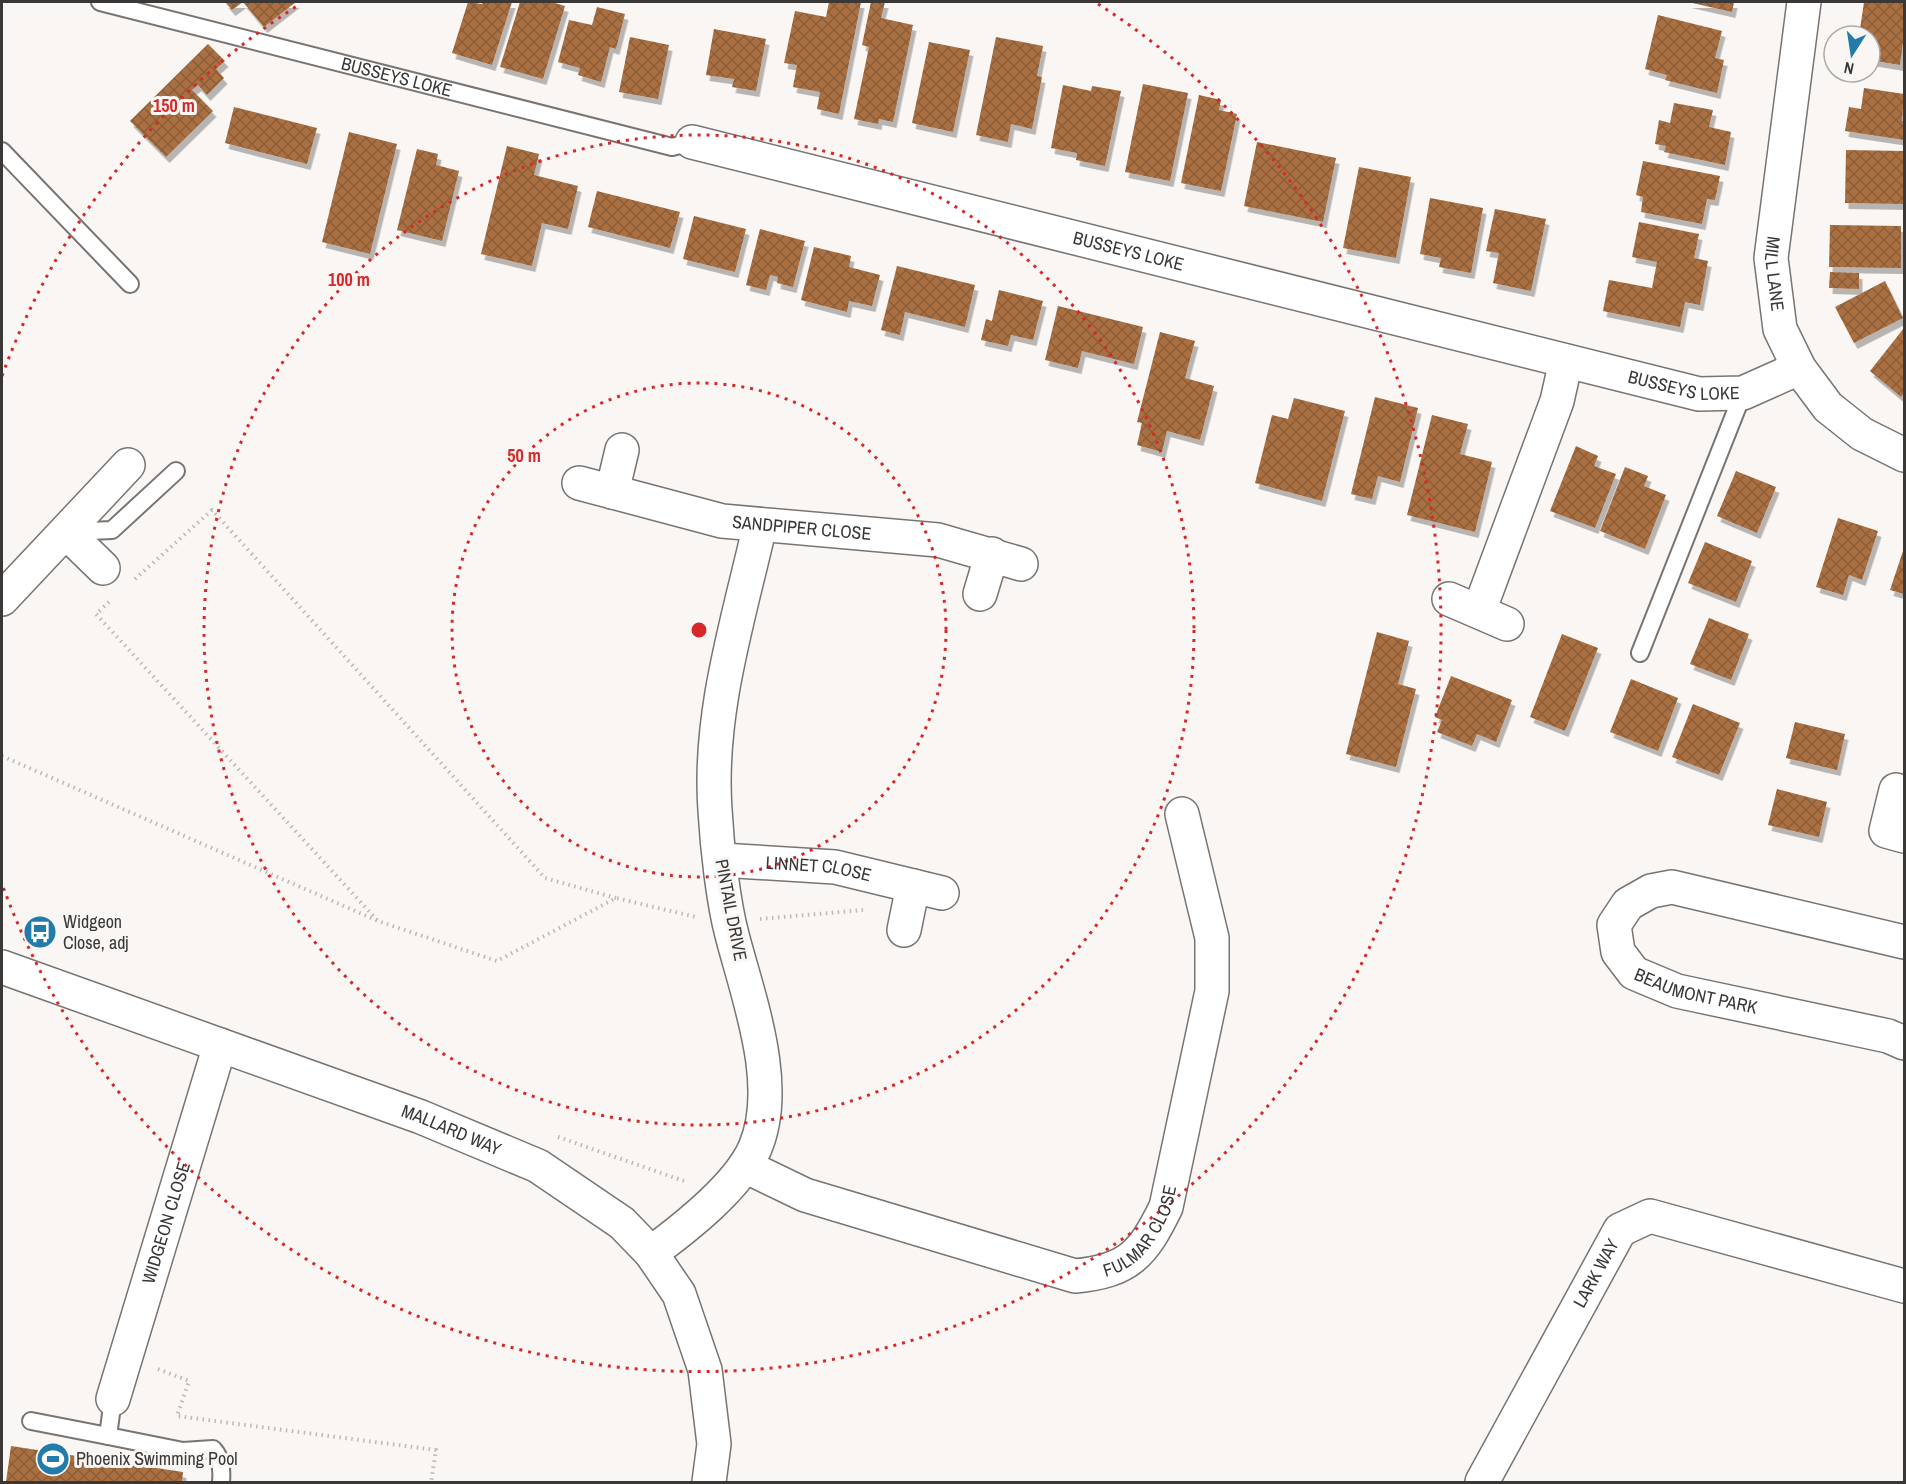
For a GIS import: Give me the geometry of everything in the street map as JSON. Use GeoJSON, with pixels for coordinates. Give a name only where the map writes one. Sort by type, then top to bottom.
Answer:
{"type":"FeatureCollection","features":[{"type":"Feature","properties":{"kind":"street","name":"MILL LANE"},"geometry":{"type":"LineString","coordinates":[[1804,2],[1770,258],[1780,329],[1799,368],[1828,406],[1862,434],[1905,454]]}},
{"type":"Feature","properties":{"kind":"street","name":"BUSSEYS LOKE"},"geometry":{"type":"LineString","coordinates":[[692,141],[1699,394],[1743,393],[1799,368]]}},
{"type":"Feature","properties":{"kind":"street"},"geometry":{"type":"LineString","coordinates":[[1449,599],[1493,618],[1557,401],[1566,361]]}},
{"type":"Feature","properties":{"kind":"street"},"geometry":{"type":"LineString","coordinates":[[612,492],[622,450]]}},
{"type":"Feature","properties":{"kind":"street"},"geometry":{"type":"LineString","coordinates":[[2,599],[128,465]]}},
{"type":"Feature","properties":{"kind":"street","name":"SANDPIPER CLOSE"},"geometry":{"type":"LineString","coordinates":[[579,483],[722,521],[938,540],[1007,559],[980,594]]}},
{"type":"Feature","properties":{"kind":"street","name":"PINTAIL DRIVE"},"geometry":{"type":"LineString","coordinates":[[651,1253],[720,1193],[746,1166],[756,1146],[765,1112],[753,1007],[731,933],[715,808],[717,712],[760,525]]}},
{"type":"Feature","properties":{"kind":"street"},"geometry":{"type":"LineString","coordinates":[[66,532],[116,582]]}},
{"type":"Feature","properties":{"kind":"street"},"geometry":{"type":"LineString","coordinates":[[1896,790],[1886,831],[1905,836]]}},
{"type":"Feature","properties":{"kind":"street","name":"FULMAR CLOSE"},"geometry":{"type":"LineString","coordinates":[[746,1166],[805,1196],[1075,1276],[1105,1273],[1132,1258],[1150,1239],[1166,1207],[1212,991],[1212,938],[1182,814]]}},
{"type":"Feature","properties":{"kind":"street","name":"LINNET CLOSE"},"geometry":{"type":"LineString","coordinates":[[721,860],[836,867],[928,890],[904,930]]}},
{"type":"Feature","properties":{"kind":"street","name":"BEAUMONT PARK"},"geometry":{"type":"LineString","coordinates":[[1905,942],[1672,887],[1651,891],[1628,904],[1614,925],[1618,952],[1634,973],[1677,991],[1888,1036],[1905,1043]]}},
{"type":"Feature","properties":{"kind":"street","name":"MALLARD WAY"},"geometry":{"type":"LineString","coordinates":[[2,967],[421,1117],[538,1166],[622,1223],[651,1253],[679,1294],[705,1370],[714,1444],[709,1482]]}},
{"type":"Feature","properties":{"kind":"street","name":"WIDGEON CLOSE"},"geometry":{"type":"LineString","coordinates":[[113,1399],[124,1356],[220,1045]]}},
{"type":"Feature","properties":{"kind":"street","name":"LARK WAY"},"geometry":{"type":"LineString","coordinates":[[1482,1482],[1620,1230],[1650,1216],[1905,1286]]}},
{"type":"Feature","properties":{"kind":"lane","name":"BUSSEYS LOKE"},"geometry":{"type":"LineString","coordinates":[[100,2],[672,147],[692,141]]}},
{"type":"Feature","properties":{"kind":"lane"},"geometry":{"type":"LineString","coordinates":[[2,151],[130,284]]}},
{"type":"Feature","properties":{"kind":"lane"},"geometry":{"type":"LineString","coordinates":[[1640,653],[1743,393]]}},
{"type":"Feature","properties":{"kind":"lane"},"geometry":{"type":"LineString","coordinates":[[66,532],[112,530],[176,471]]}},
{"type":"Feature","properties":{"kind":"lane"},"geometry":{"type":"LineString","coordinates":[[108,1436],[113,1399]]}},
{"type":"Feature","properties":{"kind":"lane"},"geometry":{"type":"LineString","coordinates":[[31,1421],[183,1451],[213,1449],[218,1454],[222,1472],[221,1482]]}},
{"type":"Feature","properties":{"kind":"path"},"geometry":{"type":"LineString","coordinates":[[378,921],[96,614],[116,582],[212,510],[545,878],[698,918],[760,919],[867,910]]}},
{"type":"Feature","properties":{"kind":"path"},"geometry":{"type":"LineString","coordinates":[[2,756],[378,921],[497,961],[616,898]]}},
{"type":"Feature","properties":{"kind":"path"},"geometry":{"type":"LineString","coordinates":[[557,1137],[720,1193]]}},
{"type":"Feature","properties":{"kind":"path"},"geometry":{"type":"LineString","coordinates":[[124,1356],[189,1381],[177,1416],[436,1450],[431,1482]]}},
{"type":"Feature","properties":{"kind":"building"},"geometry":{"type":"Polygon","coordinates":[[[225,2],[243,2],[232,10],[225,2]]]}},
{"type":"Feature","properties":{"kind":"building"},"geometry":{"type":"Polygon","coordinates":[[[243,2],[296,2],[264,27],[243,2]]]}},
{"type":"Feature","properties":{"kind":"building"},"geometry":{"type":"Polygon","coordinates":[[[468,2],[482,4],[483,2],[512,2],[492,65],[452,53],[468,2]]]}},
{"type":"Feature","properties":{"kind":"building"},"geometry":{"type":"Polygon","coordinates":[[[520,2],[551,2],[565,6],[543,79],[500,67],[520,2]]]}},
{"type":"Feature","properties":{"kind":"building"},"geometry":{"type":"Polygon","coordinates":[[[829,2],[861,2],[839,114],[817,109],[820,92],[793,87],[797,65],[784,63],[795,11],[826,17],[829,2]]]}},
{"type":"Feature","properties":{"kind":"building"},"geometry":{"type":"Polygon","coordinates":[[[871,2],[885,2],[881,18],[913,25],[893,122],[879,119],[878,124],[854,119],[869,47],[862,45],[871,2]]]}},
{"type":"Feature","properties":{"kind":"building"},"geometry":{"type":"Polygon","coordinates":[[[1688,2],[1734,2],[1732,12],[1688,2]]]}},
{"type":"Feature","properties":{"kind":"building"},"geometry":{"type":"Polygon","coordinates":[[[1864,2],[1904,2],[1904,35],[1900,65],[1882,62],[1882,24],[1861,24],[1864,2]]]}},
{"type":"Feature","properties":{"kind":"building"},"geometry":{"type":"Polygon","coordinates":[[[597,7],[625,14],[616,49],[610,47],[601,82],[578,75],[580,68],[558,62],[569,20],[592,25],[597,7]]]}},
{"type":"Feature","properties":{"kind":"building"},"geometry":{"type":"Polygon","coordinates":[[[1658,15],[1722,31],[1715,58],[1724,60],[1717,93],[1665,80],[1667,75],[1645,69],[1658,15]]]}},
{"type":"Feature","properties":{"kind":"building"},"geometry":{"type":"Polygon","coordinates":[[[714,29],[766,39],[756,91],[732,87],[734,79],[706,75],[714,29]]]}},
{"type":"Feature","properties":{"kind":"building"},"geometry":{"type":"Polygon","coordinates":[[[630,37],[669,45],[658,99],[619,92],[630,37]]]}},
{"type":"Feature","properties":{"kind":"building"},"geometry":{"type":"Polygon","coordinates":[[[996,37],[1043,46],[1037,76],[1042,77],[1032,129],[1011,124],[1008,142],[976,135],[996,37]]]}},
{"type":"Feature","properties":{"kind":"building"},"geometry":{"type":"Polygon","coordinates":[[[929,42],[970,50],[953,132],[912,123],[929,42]]]}},
{"type":"Feature","properties":{"kind":"building"},"geometry":{"type":"Polygon","coordinates":[[[208,44],[225,61],[216,69],[224,78],[207,95],[198,85],[192,90],[213,111],[166,157],[130,121],[208,44]]]}},
{"type":"Feature","properties":{"kind":"building"},"geometry":{"type":"Polygon","coordinates":[[[1143,84],[1188,93],[1170,181],[1125,172],[1143,84]]]}},
{"type":"Feature","properties":{"kind":"building"},"geometry":{"type":"Polygon","coordinates":[[[1063,85],[1091,91],[1092,86],[1121,91],[1105,166],[1076,160],[1077,153],[1051,148],[1063,85]]]}},
{"type":"Feature","properties":{"kind":"building"},"geometry":{"type":"Polygon","coordinates":[[[1864,88],[1904,94],[1902,121],[1904,121],[1904,140],[1845,131],[1849,107],[1861,109],[1864,88]]]}},
{"type":"Feature","properties":{"kind":"building"},"geometry":{"type":"Polygon","coordinates":[[[1199,95],[1221,100],[1219,110],[1237,114],[1221,191],[1181,183],[1199,95]]]}},
{"type":"Feature","properties":{"kind":"building"},"geometry":{"type":"Polygon","coordinates":[[[1674,103],[1713,110],[1709,127],[1731,132],[1725,165],[1664,152],[1666,146],[1655,144],[1659,120],[1670,123],[1674,103]]]}},
{"type":"Feature","properties":{"kind":"building"},"geometry":{"type":"Polygon","coordinates":[[[234,107],[317,128],[307,164],[225,143],[234,107]]]}},
{"type":"Feature","properties":{"kind":"building"},"geometry":{"type":"Polygon","coordinates":[[[349,132],[397,144],[370,254],[322,242],[349,132]]]}},
{"type":"Feature","properties":{"kind":"building"},"geometry":{"type":"Polygon","coordinates":[[[1257,142],[1336,158],[1323,222],[1244,206],[1257,142]]]}},
{"type":"Feature","properties":{"kind":"building"},"geometry":{"type":"Polygon","coordinates":[[[507,146],[539,154],[534,175],[578,186],[568,229],[542,223],[532,266],[481,254],[507,146]]]}},
{"type":"Feature","properties":{"kind":"building"},"geometry":{"type":"Polygon","coordinates":[[[417,149],[438,154],[436,165],[459,171],[442,241],[397,230],[417,149]]]}},
{"type":"Feature","properties":{"kind":"building"},"geometry":{"type":"Polygon","coordinates":[[[1846,150],[1904,151],[1904,204],[1845,203],[1846,150]]]}},
{"type":"Feature","properties":{"kind":"building"},"geometry":{"type":"Polygon","coordinates":[[[1643,161],[1720,176],[1715,200],[1707,199],[1702,224],[1641,212],[1643,197],[1636,195],[1643,161]]]}},
{"type":"Feature","properties":{"kind":"building"},"geometry":{"type":"Polygon","coordinates":[[[1359,167],[1411,177],[1396,258],[1343,248],[1359,167]]]}},
{"type":"Feature","properties":{"kind":"building"},"geometry":{"type":"Polygon","coordinates":[[[597,191],[680,212],[670,248],[588,227],[597,191]]]}},
{"type":"Feature","properties":{"kind":"building"},"geometry":{"type":"Polygon","coordinates":[[[1430,198],[1483,208],[1471,273],[1439,267],[1441,258],[1420,254],[1430,198]]]}},
{"type":"Feature","properties":{"kind":"building"},"geometry":{"type":"Polygon","coordinates":[[[1495,209],[1546,219],[1531,291],[1493,283],[1499,253],[1486,251],[1495,209]]]}},
{"type":"Feature","properties":{"kind":"building"},"geometry":{"type":"Polygon","coordinates":[[[694,216],[746,229],[735,272],[683,259],[694,216]]]}},
{"type":"Feature","properties":{"kind":"building"},"geometry":{"type":"Polygon","coordinates":[[[1639,222],[1699,234],[1694,258],[1708,261],[1700,305],[1685,302],[1680,327],[1603,311],[1609,280],[1652,288],[1657,262],[1632,257],[1639,222]]]}},
{"type":"Feature","properties":{"kind":"building"},"geometry":{"type":"Polygon","coordinates":[[[1830,225],[1901,226],[1901,268],[1829,267],[1830,225]]]}},
{"type":"Feature","properties":{"kind":"building"},"geometry":{"type":"Polygon","coordinates":[[[760,229],[805,241],[793,287],[777,283],[778,277],[770,275],[766,290],[746,285],[760,229]]]}},
{"type":"Feature","properties":{"kind":"building"},"geometry":{"type":"Polygon","coordinates":[[[814,247],[851,256],[849,267],[880,275],[872,306],[849,301],[847,312],[801,300],[814,247]]]}},
{"type":"Feature","properties":{"kind":"building"},"geometry":{"type":"Polygon","coordinates":[[[897,266],[975,285],[965,327],[905,312],[900,335],[881,330],[897,266]]]}},
{"type":"Feature","properties":{"kind":"building"},"geometry":{"type":"Polygon","coordinates":[[[1830,272],[1859,273],[1859,289],[1829,288],[1830,272]]]}},
{"type":"Feature","properties":{"kind":"building"},"geometry":{"type":"Polygon","coordinates":[[[1885,281],[1903,318],[1854,343],[1835,307],[1885,281]]]}},
{"type":"Feature","properties":{"kind":"building"},"geometry":{"type":"Polygon","coordinates":[[[999,290],[1043,301],[1033,340],[1011,335],[1008,346],[981,340],[986,319],[992,321],[999,290]]]}},
{"type":"Feature","properties":{"kind":"building"},"geometry":{"type":"Polygon","coordinates":[[[1058,306],[1143,327],[1134,364],[1082,351],[1078,368],[1045,360],[1058,306]]]}},
{"type":"Feature","properties":{"kind":"building"},"geometry":{"type":"Polygon","coordinates":[[[1904,328],[1904,393],[1901,397],[1870,371],[1904,328]]]}},
{"type":"Feature","properties":{"kind":"building"},"geometry":{"type":"Polygon","coordinates":[[[1160,332],[1195,341],[1185,378],[1214,386],[1200,440],[1167,431],[1162,452],[1137,445],[1142,423],[1137,422],[1160,332]]]}},
{"type":"Feature","properties":{"kind":"building"},"geometry":{"type":"Polygon","coordinates":[[[1375,397],[1418,408],[1400,482],[1378,476],[1372,499],[1351,494],[1375,397]]]}},
{"type":"Feature","properties":{"kind":"building"},"geometry":{"type":"Polygon","coordinates":[[[1294,398],[1345,411],[1322,501],[1255,483],[1272,415],[1288,419],[1294,398]]]}},
{"type":"Feature","properties":{"kind":"building"},"geometry":{"type":"Polygon","coordinates":[[[1432,415],[1468,424],[1460,454],[1492,462],[1475,532],[1407,515],[1432,415]]]}},
{"type":"Feature","properties":{"kind":"building"},"geometry":{"type":"Polygon","coordinates":[[[1576,446],[1598,456],[1594,466],[1616,474],[1595,528],[1550,511],[1576,446]]]}},
{"type":"Feature","properties":{"kind":"building"},"geometry":{"type":"Polygon","coordinates":[[[1625,467],[1648,476],[1644,486],[1666,495],[1645,549],[1600,531],[1625,467]]]}},
{"type":"Feature","properties":{"kind":"building"},"geometry":{"type":"Polygon","coordinates":[[[1736,471],[1776,487],[1757,533],[1717,516],[1736,471]]]}},
{"type":"Feature","properties":{"kind":"building"},"geometry":{"type":"Polygon","coordinates":[[[1838,518],[1878,531],[1862,580],[1849,575],[1843,595],[1816,587],[1838,518]]]}},
{"type":"Feature","properties":{"kind":"building"},"geometry":{"type":"Polygon","coordinates":[[[1705,542],[1752,561],[1736,602],[1688,583],[1705,542]]]}},
{"type":"Feature","properties":{"kind":"building"},"geometry":{"type":"Polygon","coordinates":[[[1904,548],[1904,594],[1890,590],[1904,548]]]}},
{"type":"Feature","properties":{"kind":"building"},"geometry":{"type":"Polygon","coordinates":[[[1709,618],[1749,634],[1731,680],[1690,664],[1709,618]]]}},
{"type":"Feature","properties":{"kind":"building"},"geometry":{"type":"Polygon","coordinates":[[[1377,632],[1409,641],[1398,684],[1416,689],[1396,767],[1346,754],[1377,632]]]}},
{"type":"Feature","properties":{"kind":"building"},"geometry":{"type":"Polygon","coordinates":[[[1562,634],[1598,648],[1565,731],[1530,717],[1562,634]]]}},
{"type":"Feature","properties":{"kind":"building"},"geometry":{"type":"Polygon","coordinates":[[[1451,676],[1512,700],[1496,742],[1477,734],[1472,746],[1437,732],[1442,720],[1435,717],[1451,676]]]}},
{"type":"Feature","properties":{"kind":"building"},"geometry":{"type":"Polygon","coordinates":[[[1631,679],[1678,698],[1658,751],[1610,732],[1631,679]]]}},
{"type":"Feature","properties":{"kind":"building"},"geometry":{"type":"Polygon","coordinates":[[[1693,704],[1740,723],[1719,775],[1672,757],[1693,704]]]}},
{"type":"Feature","properties":{"kind":"building"},"geometry":{"type":"Polygon","coordinates":[[[1795,722],[1845,734],[1837,770],[1786,758],[1795,722]]]}},
{"type":"Feature","properties":{"kind":"building"},"geometry":{"type":"Polygon","coordinates":[[[1777,789],[1827,802],[1819,837],[1768,825],[1777,789]]]}},
{"type":"Feature","properties":{"kind":"building","name":"Phoenix Swimming Pool"},"geometry":{"type":"Polygon","coordinates":[[[11,1446],[183,1472],[182,1482],[6,1482],[11,1446]]]}},
{"type":"Feature","properties":{"kind":"place","name":"Widgeon Close, adj"},"geometry":{"type":"Point","coordinates":[40,932]}},
{"type":"Feature","properties":{"kind":"place","name":"Phoenix Swimming Pool"},"geometry":{"type":"Point","coordinates":[53,1459]}}]}
